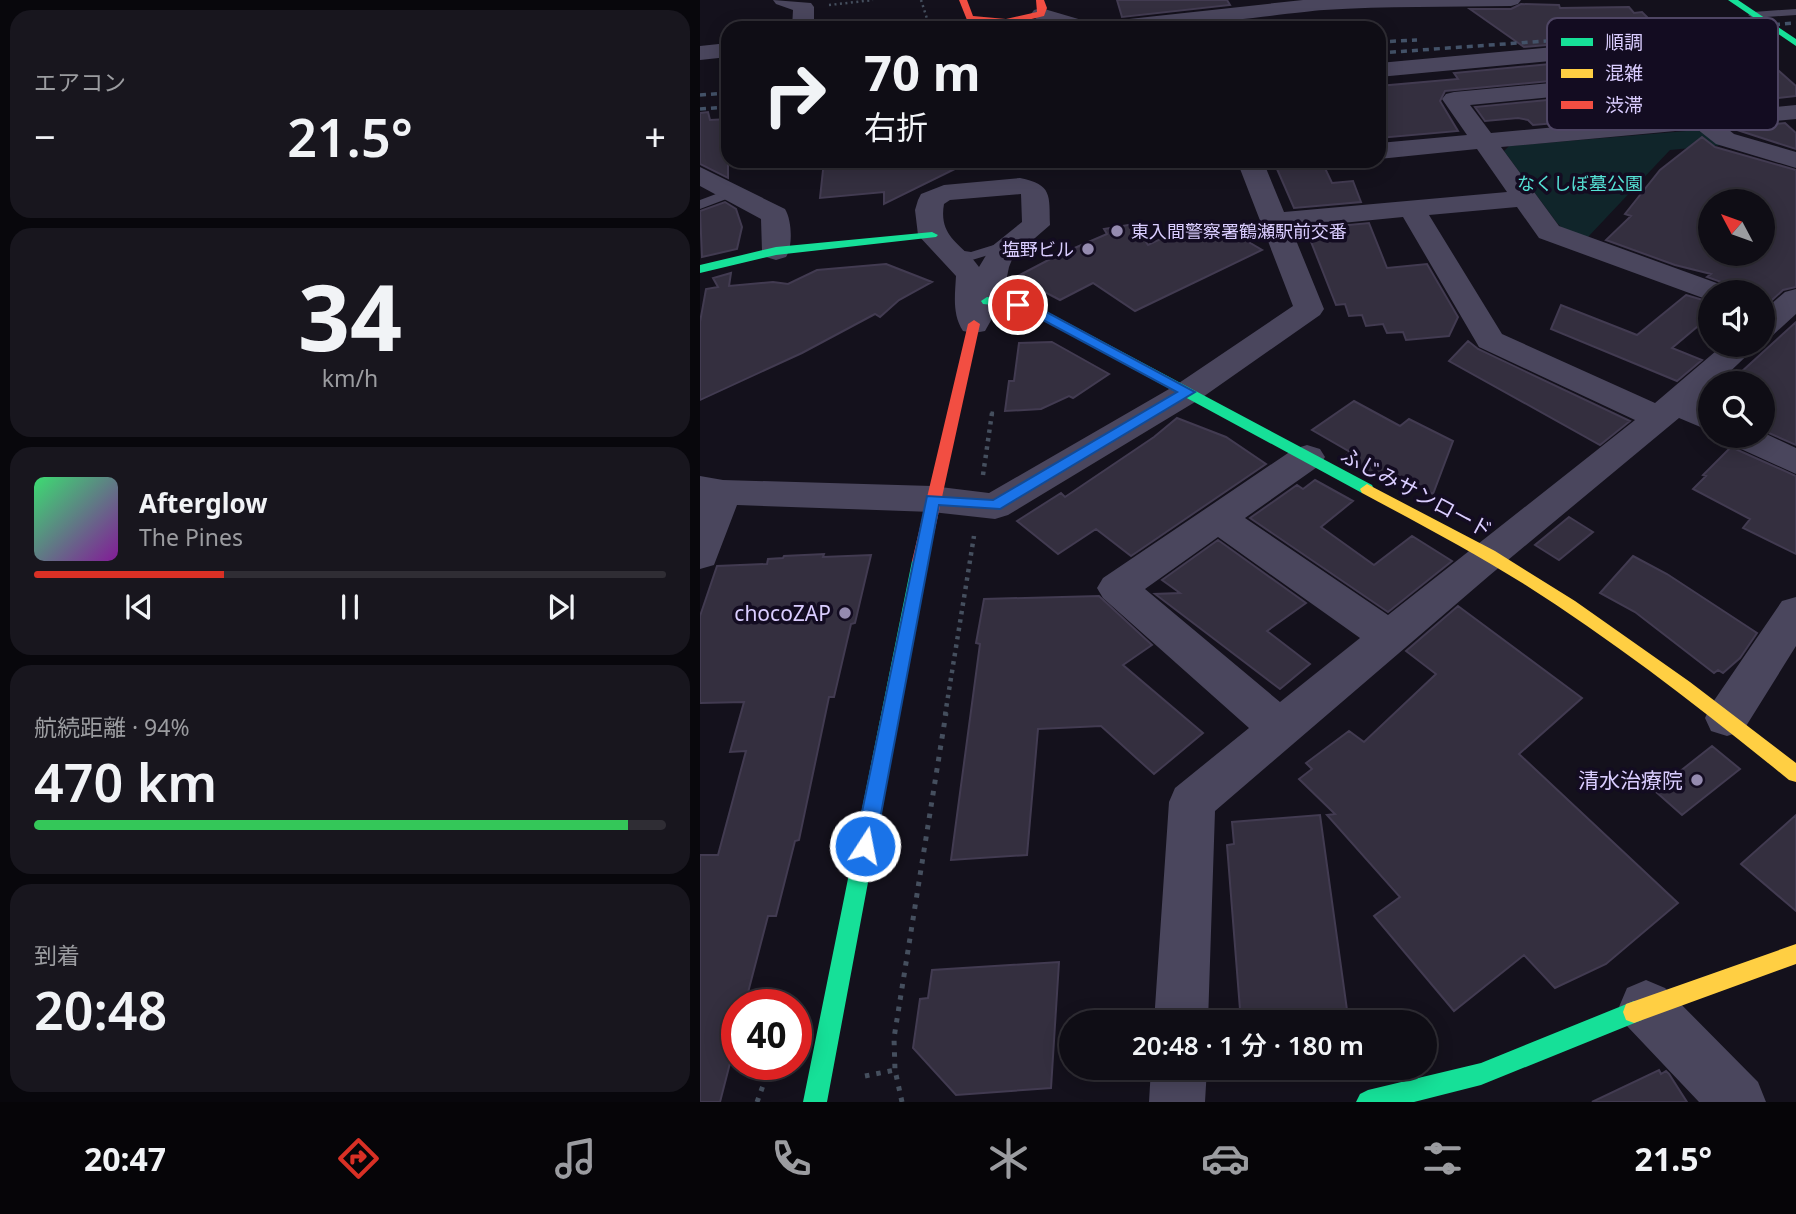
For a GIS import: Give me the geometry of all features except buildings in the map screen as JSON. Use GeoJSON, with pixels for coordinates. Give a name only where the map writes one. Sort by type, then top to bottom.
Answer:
{"type":"FeatureCollection","features":[{"type":"Feature","properties":{"kind":"street"},"geometry":{"type":"LineString","coordinates":[[963,0],[970,18],[979,21],[1023,19],[1040,7],[1070,21]]}},
{"type":"Feature","properties":{"kind":"street"},"geometry":{"type":"LineString","coordinates":[[1138,21],[1207,9],[1511,0]]}},
{"type":"Feature","properties":{"kind":"street"},"geometry":{"type":"LineString","coordinates":[[1732,0],[1758,18]]}},
{"type":"Feature","properties":{"kind":"street"},"geometry":{"type":"LineString","coordinates":[[1778,31],[1796,43]]}},
{"type":"Feature","properties":{"kind":"street"},"geometry":{"type":"LineString","coordinates":[[700,53],[721,51]]}},
{"type":"Feature","properties":{"kind":"street"},"geometry":{"type":"LineString","coordinates":[[1386,69],[1547,54]]}},
{"type":"Feature","properties":{"kind":"street"},"geometry":{"type":"LineString","coordinates":[[1431,64],[1549,232],[1698,287]]}},
{"type":"Feature","properties":{"kind":"street"},"geometry":{"type":"LineString","coordinates":[[1454,99],[1547,90]]}},
{"type":"Feature","properties":{"kind":"street"},"geometry":{"type":"LineString","coordinates":[[1778,114],[1796,112]]}},
{"type":"Feature","properties":{"kind":"street"},"geometry":{"type":"LineString","coordinates":[[1386,150],[1605,130]]}},
{"type":"Feature","properties":{"kind":"street"},"geometry":{"type":"LineString","coordinates":[[1714,130],[1725,139],[1796,160]]}},
{"type":"Feature","properties":{"kind":"street"},"geometry":{"type":"LineString","coordinates":[[700,555],[711,490],[932,499],[995,506],[1188,392],[1309,309],[1274,221],[1258,168]]}},
{"type":"Feature","properties":{"kind":"street"},"geometry":{"type":"LineString","coordinates":[[700,175],[775,215],[776,251]]}},
{"type":"Feature","properties":{"kind":"street"},"geometry":{"type":"LineString","coordinates":[[815,1102],[932,499],[994,267],[1001,253],[1035,225],[1036,194],[1030,188],[1020,186],[944,192],[931,200],[929,210],[941,244],[971,276],[969,302],[980,313]]}},
{"type":"Feature","properties":{"kind":"street"},"geometry":{"type":"LineString","coordinates":[[1274,221],[1524,198]]}},
{"type":"Feature","properties":{"kind":"street"},"geometry":{"type":"LineString","coordinates":[[1412,209],[1490,340],[1666,411],[1698,418]]}},
{"type":"Feature","properties":{"kind":"street"},"geometry":{"type":"LineString","coordinates":[[700,269],[776,251],[941,244]]}},
{"type":"Feature","properties":{"kind":"street","name":"ふじみサンロード"},"geometry":{"type":"LineString","coordinates":[[980,313],[1015,303],[1034,310],[1489,555],[1617,637],[1727,718],[1796,774]]}},
{"type":"Feature","properties":{"kind":"street"},"geometry":{"type":"LineString","coordinates":[[1182,1010],[1192,802],[1728,357]]}},
{"type":"Feature","properties":{"kind":"street"},"geometry":{"type":"LineString","coordinates":[[1767,448],[1796,462]]}},
{"type":"Feature","properties":{"kind":"street"},"geometry":{"type":"LineString","coordinates":[[1282,729],[1117,588],[1307,457]]}},
{"type":"Feature","properties":{"kind":"street"},"geometry":{"type":"LineString","coordinates":[[1218,518],[1390,637]]}},
{"type":"Feature","properties":{"kind":"street"},"geometry":{"type":"LineString","coordinates":[[1727,718],[1796,612]]}},
{"type":"Feature","properties":{"kind":"street"},"geometry":{"type":"LineString","coordinates":[[1368,1102],[1482,1074],[1646,1007],[1796,954]]}},
{"type":"Feature","properties":{"kind":"street"},"geometry":{"type":"LineString","coordinates":[[1646,1007],[1738,1102]]}},
{"type":"Feature","properties":{"kind":"street"},"geometry":{"type":"LineString","coordinates":[[1177,1102],[1178,1080]]}},
{"type":"Feature","properties":{"kind":"lane"},"geometry":{"type":"LineString","coordinates":[[1753,15],[1796,12]]}},
{"type":"Feature","properties":{"kind":"lane"},"geometry":{"type":"LineString","coordinates":[[700,205],[732,192]]}},
{"type":"Feature","properties":{"kind":"lane"},"geometry":{"type":"LineString","coordinates":[[941,244],[972,256],[1010,244]]}},
{"type":"Feature","properties":{"kind":"path"},"geometry":{"type":"LineString","coordinates":[[792,7],[873,0]]}},
{"type":"Feature","properties":{"kind":"path"},"geometry":{"type":"LineString","coordinates":[[921,0],[928,21]]}},
{"type":"Feature","properties":{"kind":"path"},"geometry":{"type":"LineString","coordinates":[[902,1102],[895,1070],[894,1038],[974,538]]}},
{"type":"Feature","properties":{"kind":"path"},"geometry":{"type":"LineString","coordinates":[[872,1075],[895,1070]]}},
{"type":"Feature","properties":{"kind":"path"},"geometry":{"type":"LineString","coordinates":[[757,1102],[765,1080]]}},
{"type":"Feature","properties":{"kind":"green space","name":"なくしぼ墓公園"},"geometry":{"type":"Polygon","coordinates":[[[1698,130],[1723,145],[1670,150],[1588,237],[1564,230],[1557,223],[1504,151],[1509,146],[1698,130]]]}},
{"type":"Feature","properties":{"kind":"railway"},"geometry":{"type":"LineString","coordinates":[[1778,24],[1796,23]]}},
{"type":"Feature","properties":{"kind":"railway"},"geometry":{"type":"LineString","coordinates":[[1386,42],[1417,40]]}},
{"type":"Feature","properties":{"kind":"railway"},"geometry":{"type":"LineString","coordinates":[[1386,52],[1547,41]]}},
{"type":"Feature","properties":{"kind":"railway"},"geometry":{"type":"LineString","coordinates":[[700,95],[721,94]]}},
{"type":"Feature","properties":{"kind":"railway"},"geometry":{"type":"LineString","coordinates":[[700,109],[721,108]]}},
{"type":"Feature","properties":{"kind":"traffic: fast"},"geometry":{"type":"LineString","coordinates":[[1732,0],[1759,18]]}},
{"type":"Feature","properties":{"kind":"traffic: fast"},"geometry":{"type":"LineString","coordinates":[[1778,31],[1796,43]]}},
{"type":"Feature","properties":{"kind":"traffic: fast"},"geometry":{"type":"LineString","coordinates":[[700,269],[776,251],[932,235]]}},
{"type":"Feature","properties":{"kind":"traffic: fast"},"geometry":{"type":"LineString","coordinates":[[987,301],[1015,303],[1034,310],[1367,489]]}},
{"type":"Feature","properties":{"kind":"traffic: fast"},"geometry":{"type":"LineString","coordinates":[[815,1102],[920,561]]}},
{"type":"Feature","properties":{"kind":"traffic: fast"},"geometry":{"type":"LineString","coordinates":[[1368,1102],[1481,1074],[1634,1012]]}},
{"type":"Feature","properties":{"kind":"traffic: slow"},"geometry":{"type":"LineString","coordinates":[[1367,489],[1489,555],[1569,605],[1722,715],[1796,774]]}},
{"type":"Feature","properties":{"kind":"traffic: slow"},"geometry":{"type":"LineString","coordinates":[[1634,1012],[1796,954]]}},
{"type":"Feature","properties":{"kind":"traffic: jam"},"geometry":{"type":"LineString","coordinates":[[963,0],[970,18],[997,21]]}},
{"type":"Feature","properties":{"kind":"traffic: jam"},"geometry":{"type":"LineString","coordinates":[[1010,21],[1041,14],[1043,8],[1040,0]]}},
{"type":"Feature","properties":{"kind":"traffic: jam"},"geometry":{"type":"LineString","coordinates":[[920,561],[974,324]]}},
{"type":"Feature","properties":{"kind":"place","name":"東入間警察署鶴瀬駅前交番"},"geometry":{"type":"Point","coordinates":[1117,231]}},
{"type":"Feature","properties":{"kind":"place","name":"塩野ビル"},"geometry":{"type":"Point","coordinates":[1088,249]}},
{"type":"Feature","properties":{"kind":"place","name":"chocoZAP"},"geometry":{"type":"Point","coordinates":[845,613]}},
{"type":"Feature","properties":{"kind":"place","name":"清水治療院"},"geometry":{"type":"Point","coordinates":[1697,780]}},
{"type":"Feature","properties":{"kind":"route"},"geometry":{"type":"LineString","coordinates":[[865,846],[932,499],[995,506],[1188,392],[1034,310],[1018,305]]}}]}
